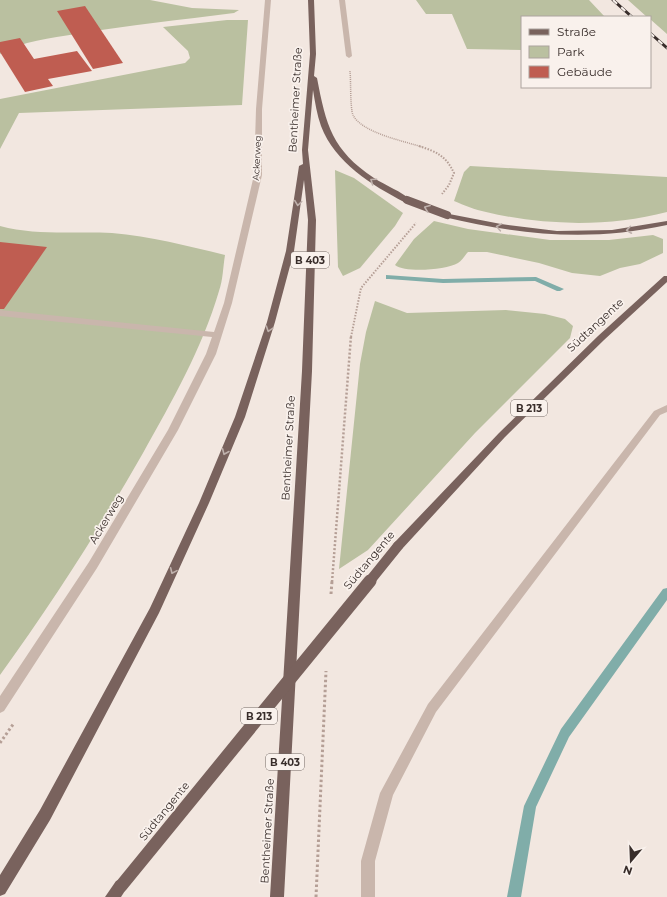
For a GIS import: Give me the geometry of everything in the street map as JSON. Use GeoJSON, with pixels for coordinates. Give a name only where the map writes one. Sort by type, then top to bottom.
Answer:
{"type":"FeatureCollection","features":[{"type":"Feature","properties":{"kind":"main road","name":"Bentheimer Straße"},"geometry":{"type":"LineString","coordinates":[[277,897],[307,371],[312,220],[305,150],[313,54],[311,0]]}},
{"type":"Feature","properties":{"kind":"main road"},"geometry":{"type":"LineString","coordinates":[[311,68],[326,127],[337,147],[353,166],[384,188],[407,200],[447,215],[504,228],[577,233],[614,232],[653,227],[667,223]]}},
{"type":"Feature","properties":{"kind":"main road"},"geometry":{"type":"LineString","coordinates":[[0,888],[45,815],[155,610],[204,503],[240,417],[271,322],[290,251],[305,150]]}},
{"type":"Feature","properties":{"kind":"main road","name":"Südtangente"},"geometry":{"type":"LineString","coordinates":[[117,891],[398,546],[508,430],[601,338],[667,278]]}},
{"type":"Feature","properties":{"kind":"street","name":"Ackerweg"},"geometry":{"type":"LineString","coordinates":[[0,707],[93,565],[173,430],[211,354],[228,303],[258,175],[259,109],[268,0]]}},
{"type":"Feature","properties":{"kind":"street"},"geometry":{"type":"LineString","coordinates":[[342,0],[349,56]]}},
{"type":"Feature","properties":{"kind":"street"},"geometry":{"type":"LineString","coordinates":[[0,313],[218,335]]}},
{"type":"Feature","properties":{"kind":"street"},"geometry":{"type":"LineString","coordinates":[[368,897],[368,861],[387,793],[432,708],[657,413],[667,408]]}},
{"type":"Feature","properties":{"kind":"path"},"geometry":{"type":"LineString","coordinates":[[349,56],[353,114],[361,124],[370,130],[436,152],[449,162],[454,173],[449,185],[440,196]]}},
{"type":"Feature","properties":{"kind":"path"},"geometry":{"type":"LineString","coordinates":[[331,599],[351,334],[360,288],[420,219]]}},
{"type":"Feature","properties":{"kind":"path"},"geometry":{"type":"LineString","coordinates":[[316,897],[327,667]]}},
{"type":"Feature","properties":{"kind":"green space"},"geometry":{"type":"Polygon","coordinates":[[[0,0],[150,0],[192,8],[239,10],[234,13],[116,28],[47,39],[27,43],[0,54],[0,0]]]}},
{"type":"Feature","properties":{"kind":"green space"},"geometry":{"type":"Polygon","coordinates":[[[416,0],[589,0],[604,16],[521,16],[521,50],[467,49],[452,14],[426,14],[416,0]]]}},
{"type":"Feature","properties":{"kind":"green space"},"geometry":{"type":"Polygon","coordinates":[[[628,0],[667,0],[667,34],[651,20],[651,16],[646,16],[628,0]]]}},
{"type":"Feature","properties":{"kind":"green space"},"geometry":{"type":"Polygon","coordinates":[[[227,20],[248,20],[242,105],[19,113],[0,149],[0,99],[185,63],[190,58],[188,51],[163,27],[227,20]]]}},
{"type":"Feature","properties":{"kind":"green space"},"geometry":{"type":"Polygon","coordinates":[[[470,166],[667,177],[667,212],[623,220],[577,223],[531,220],[508,217],[482,211],[454,201],[464,172],[470,166]]]}},
{"type":"Feature","properties":{"kind":"green space"},"geometry":{"type":"Polygon","coordinates":[[[335,170],[354,178],[403,213],[395,226],[360,268],[343,276],[338,267],[335,170]]]}},
{"type":"Feature","properties":{"kind":"green space"},"geometry":{"type":"Polygon","coordinates":[[[434,221],[468,229],[550,240],[609,240],[653,235],[663,239],[663,253],[640,264],[620,268],[600,276],[572,273],[539,263],[487,252],[468,252],[458,263],[435,269],[416,270],[395,265],[414,239],[434,221]]]}},
{"type":"Feature","properties":{"kind":"green space"},"geometry":{"type":"Polygon","coordinates":[[[0,226],[42,232],[126,234],[225,255],[220,287],[212,312],[186,374],[143,453],[92,538],[38,621],[0,675],[0,226]]]}},
{"type":"Feature","properties":{"kind":"green space"},"geometry":{"type":"Polygon","coordinates":[[[375,301],[407,313],[506,310],[545,314],[565,319],[573,326],[570,338],[475,433],[368,550],[339,569],[360,364],[366,332],[375,301]]]}},
{"type":"Feature","properties":{"kind":"building"},"geometry":{"type":"Polygon","coordinates":[[[85,6],[123,63],[93,69],[57,11],[85,6]]]}},
{"type":"Feature","properties":{"kind":"building"},"geometry":{"type":"Polygon","coordinates":[[[20,38],[34,59],[77,51],[92,71],[48,79],[53,86],[25,92],[0,52],[0,42],[20,38]]]}},
{"type":"Feature","properties":{"kind":"building"},"geometry":{"type":"Polygon","coordinates":[[[0,242],[47,247],[4,309],[0,309],[0,242]]]}},
{"type":"Feature","properties":{"kind":"waterway"},"geometry":{"type":"LineString","coordinates":[[389,277],[443,281],[536,279],[560,289]]}},
{"type":"Feature","properties":{"kind":"waterway"},"geometry":{"type":"LineString","coordinates":[[514,897],[530,806],[565,733],[667,592]]}},
{"type":"Feature","properties":{"kind":"railway"},"geometry":{"type":"LineString","coordinates":[[613,0],[631,16]]}},
{"type":"Feature","properties":{"kind":"railway"},"geometry":{"type":"LineString","coordinates":[[651,34],[667,48]]}}]}
